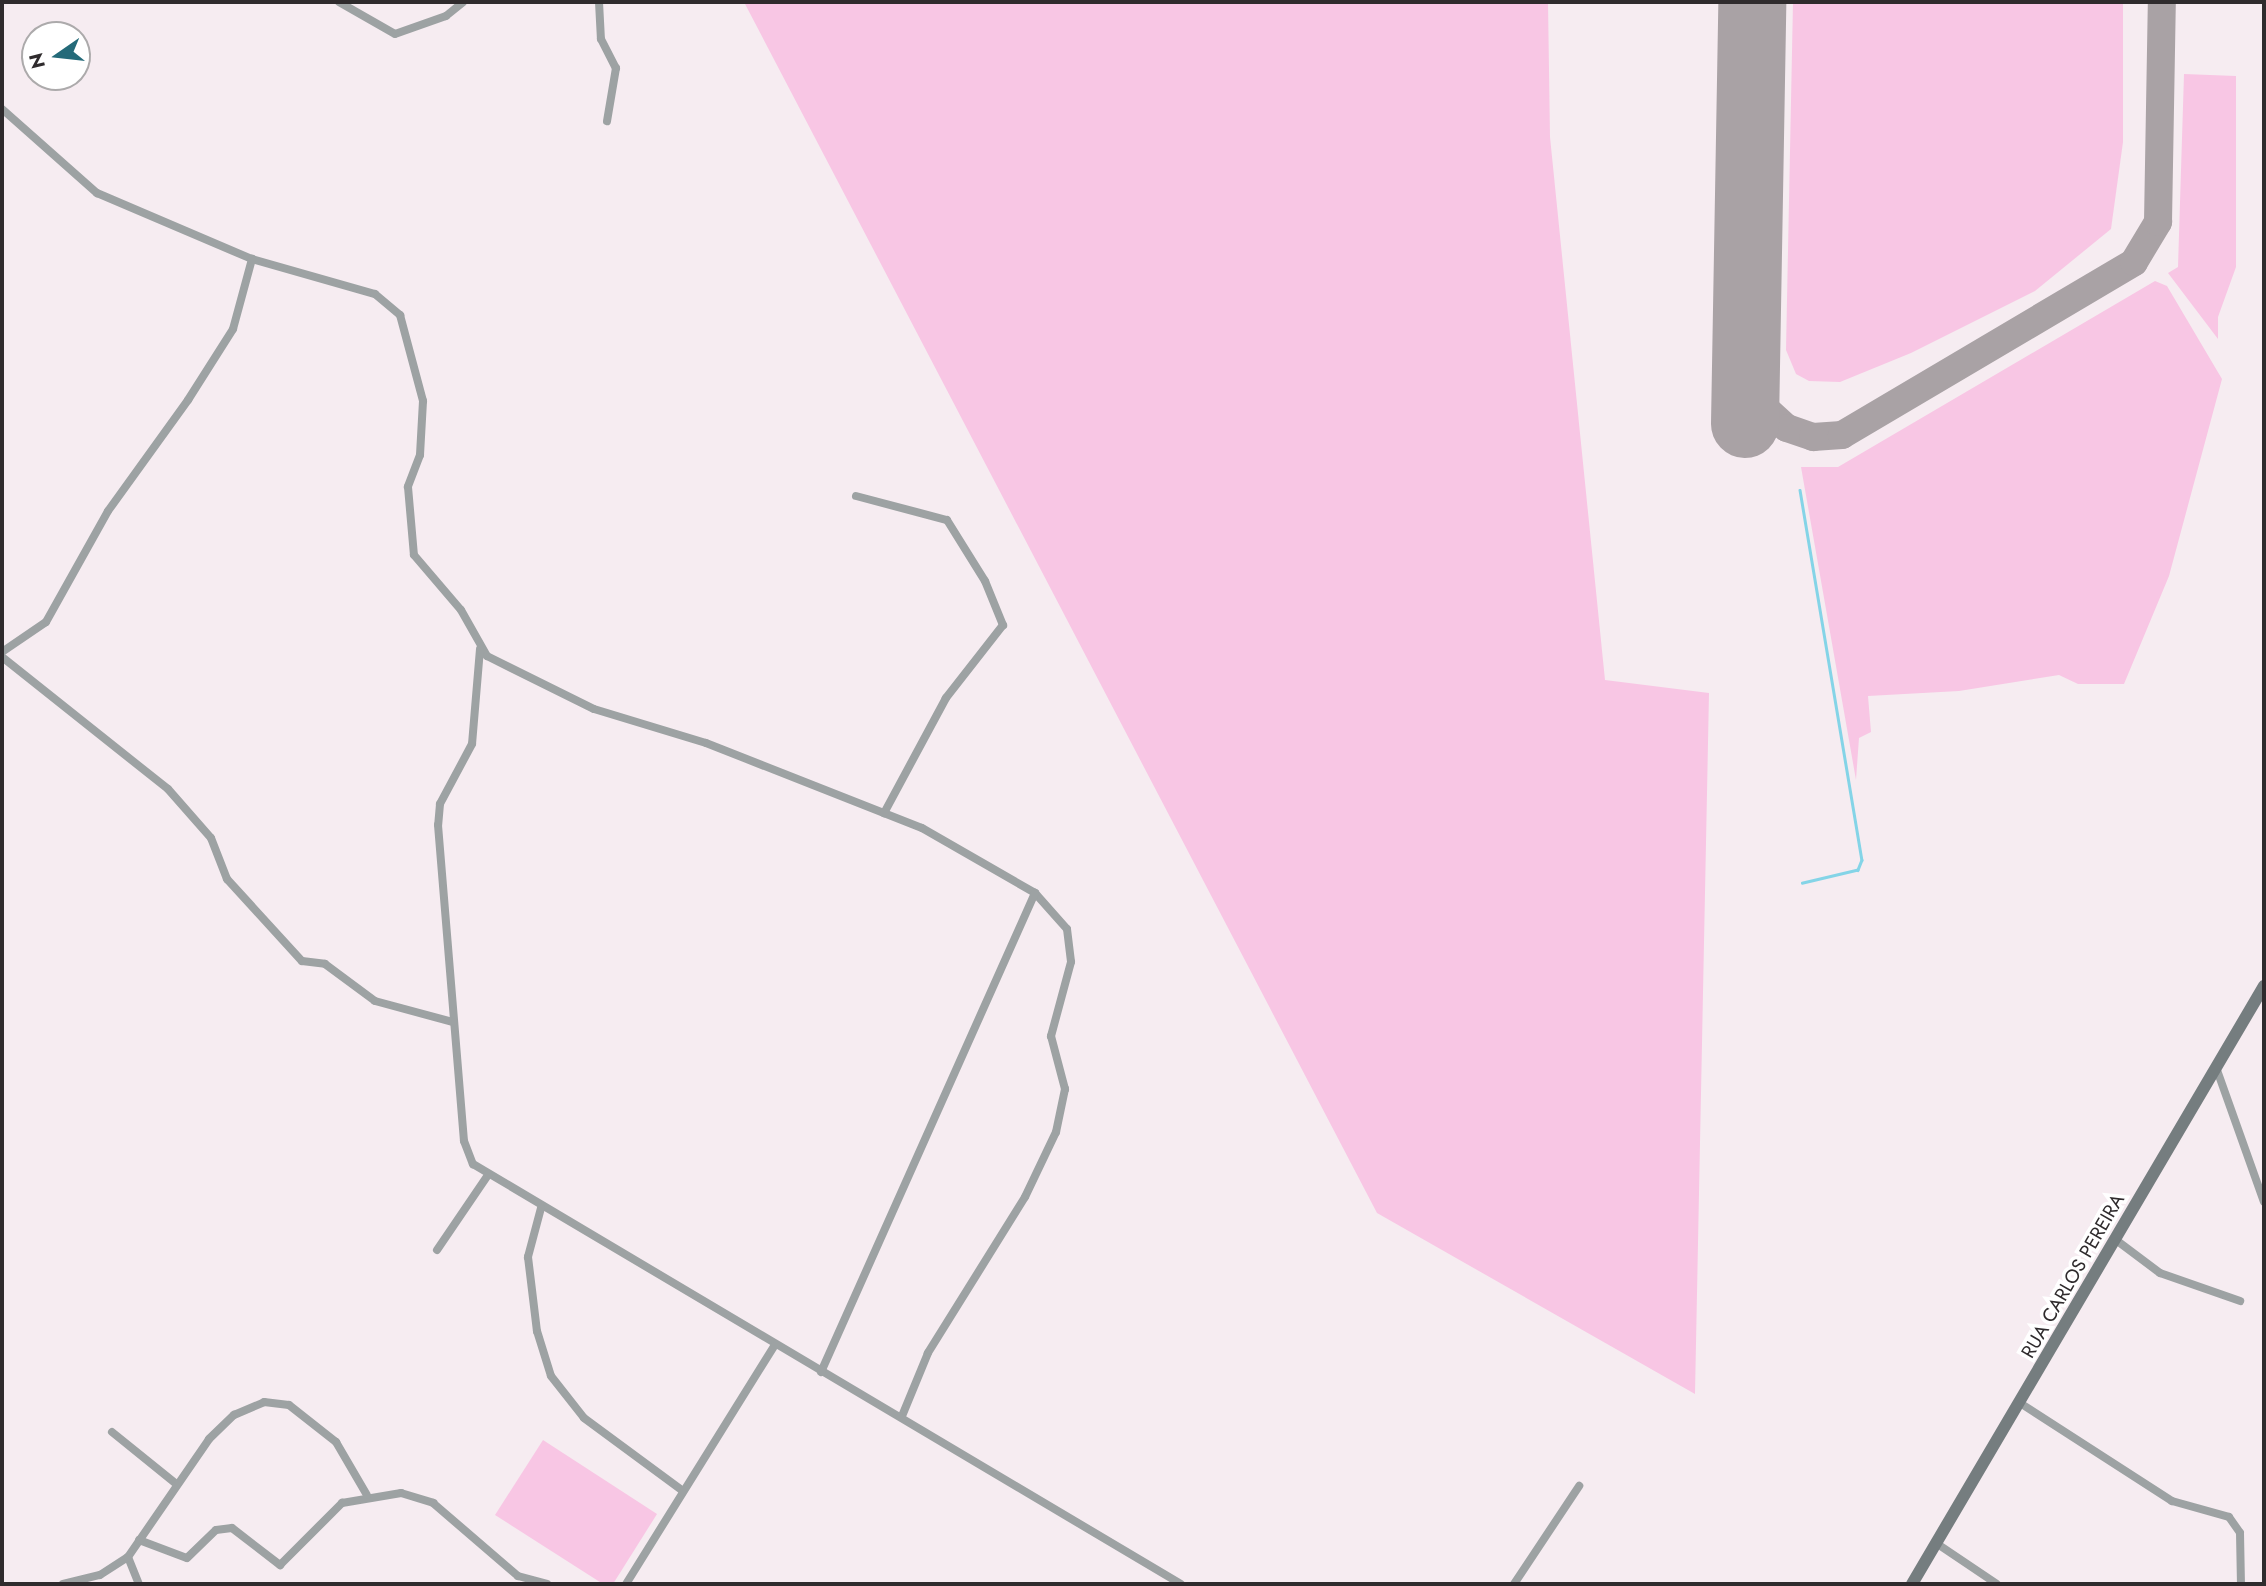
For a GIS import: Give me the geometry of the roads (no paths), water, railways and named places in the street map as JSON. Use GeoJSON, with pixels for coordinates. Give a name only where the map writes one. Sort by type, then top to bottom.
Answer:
{"type":"FeatureCollection","features":[{"type":"Feature","properties":{"kind":"main road","name":"RUA CARLOS PEREIRA"},"geometry":{"type":"LineString","coordinates":[[1912,1584],[2262,995]]}},
{"type":"Feature","properties":{"kind":"street"},"geometry":{"type":"LineString","coordinates":[[339,2],[395,34],[446,16],[463,2]]}},
{"type":"Feature","properties":{"kind":"street"},"geometry":{"type":"LineString","coordinates":[[599,2],[601,39],[616,68],[607,121]]}},
{"type":"Feature","properties":{"kind":"street"},"geometry":{"type":"LineString","coordinates":[[2,109],[97,193],[252,259],[375,293],[400,315],[423,401],[420,455],[408,487],[414,555],[461,610],[481,649],[517,676],[594,709],[706,743],[884,813],[1035,893],[1066,929],[1071,946],[1051,1036],[1064,1102],[1024,1197],[928,1353],[902,1416]]}},
{"type":"Feature","properties":{"kind":"street"},"geometry":{"type":"LineString","coordinates":[[2,652],[46,622],[108,511],[225,341],[245,302],[252,259]]}},
{"type":"Feature","properties":{"kind":"street"},"geometry":{"type":"LineString","coordinates":[[856,496],[947,520],[985,580],[1003,625],[946,698],[884,813]]}},
{"type":"Feature","properties":{"kind":"street"},"geometry":{"type":"LineString","coordinates":[[481,649],[472,744],[440,804],[438,825],[464,1141],[473,1164],[541,1208],[774,1346],[902,1416],[1165,1580],[1181,1584]]}},
{"type":"Feature","properties":{"kind":"street"},"geometry":{"type":"LineString","coordinates":[[2,657],[168,789],[211,838],[228,879],[302,961],[326,964],[376,1001],[453,1022]]}},
{"type":"Feature","properties":{"kind":"street"},"geometry":{"type":"LineString","coordinates":[[821,1372],[1035,893]]}},
{"type":"Feature","properties":{"kind":"street"},"geometry":{"type":"LineString","coordinates":[[2217,1070],[2264,1202]]}},
{"type":"Feature","properties":{"kind":"street"},"geometry":{"type":"LineString","coordinates":[[437,1250],[488,1175]]}},
{"type":"Feature","properties":{"kind":"street"},"geometry":{"type":"LineString","coordinates":[[541,1208],[528,1256],[537,1331],[551,1376],[584,1418],[682,1491]]}},
{"type":"Feature","properties":{"kind":"street"},"geometry":{"type":"LineString","coordinates":[[2116,1240],[2160,1273],[2239,1301]]}},
{"type":"Feature","properties":{"kind":"street"},"geometry":{"type":"LineString","coordinates":[[626,1584],[774,1346]]}},
{"type":"Feature","properties":{"kind":"street"},"geometry":{"type":"LineString","coordinates":[[63,1584],[100,1574],[128,1557],[175,1483],[233,1415],[270,1400],[300,1412],[336,1442],[367,1495]]}},
{"type":"Feature","properties":{"kind":"street"},"geometry":{"type":"LineString","coordinates":[[2020,1403],[2172,1501],[2229,1517],[2240,1533],[2241,1584]]}},
{"type":"Feature","properties":{"kind":"street"},"geometry":{"type":"LineString","coordinates":[[112,1432],[175,1483]]}},
{"type":"Feature","properties":{"kind":"street"},"geometry":{"type":"LineString","coordinates":[[1514,1584],[1579,1486]]}},
{"type":"Feature","properties":{"kind":"street"},"geometry":{"type":"LineString","coordinates":[[139,1541],[187,1558],[216,1531],[232,1528],[280,1565],[326,1514],[367,1495],[401,1493],[433,1503],[518,1576],[547,1584]]}},
{"type":"Feature","properties":{"kind":"street"},"geometry":{"type":"LineString","coordinates":[[1936,1543],[1997,1584]]}},
{"type":"Feature","properties":{"kind":"street"},"geometry":{"type":"LineString","coordinates":[[128,1557],[139,1584]]}},
{"type":"Feature","properties":{"kind":"waterway"},"geometry":{"type":"LineString","coordinates":[[1800,490],[1862,860],[1858,870],[1803,883]]}}]}
